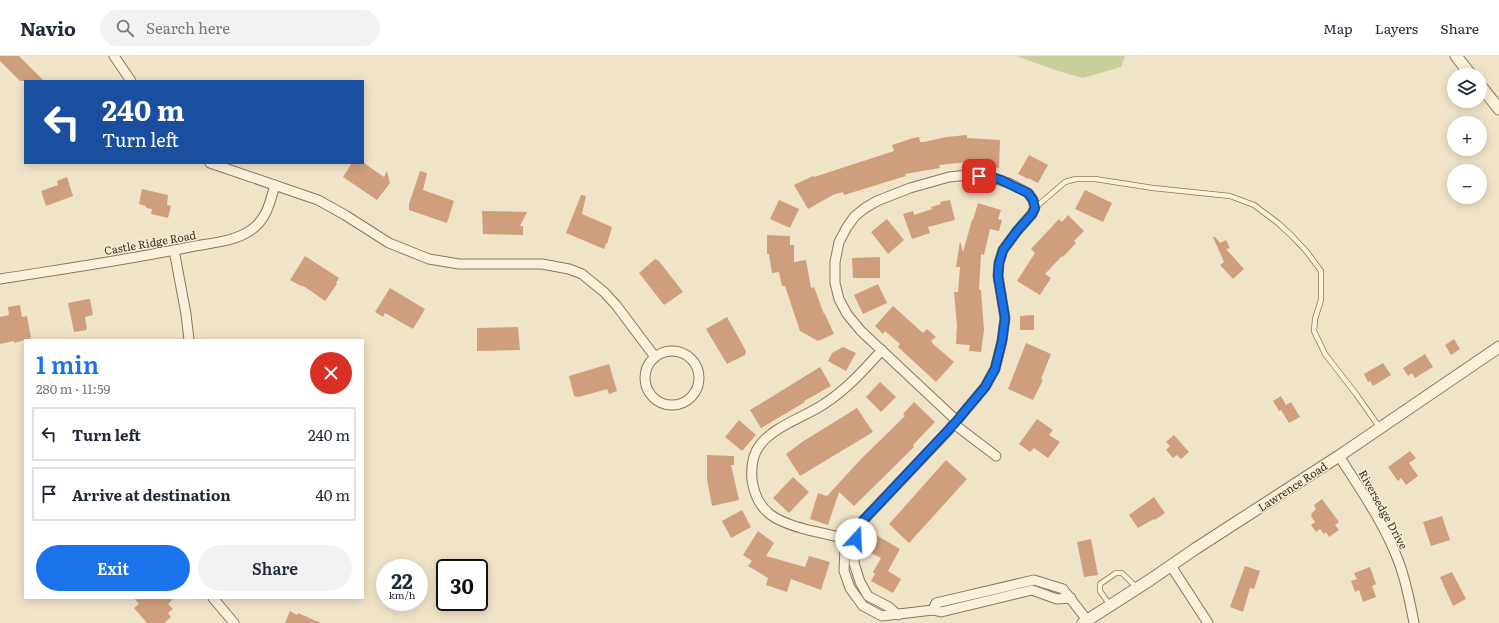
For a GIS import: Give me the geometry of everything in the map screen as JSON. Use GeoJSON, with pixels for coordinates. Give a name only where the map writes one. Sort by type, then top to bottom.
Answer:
{"type":"FeatureCollection","features":[{"type":"Feature","properties":{"kind":"street"},"geometry":{"type":"LineString","coordinates":[[114,56],[130,80]]}},
{"type":"Feature","properties":{"kind":"street"},"geometry":{"type":"LineString","coordinates":[[1456,56],[1466,68]]}},
{"type":"Feature","properties":{"kind":"street"},"geometry":{"type":"LineString","coordinates":[[1487,94],[1499,109]]}},
{"type":"Feature","properties":{"kind":"street"},"geometry":{"type":"LineString","coordinates":[[213,164],[318,200],[389,243],[429,259],[459,264],[542,264],[562,267],[582,274],[593,282],[616,305],[655,357]]}},
{"type":"Feature","properties":{"kind":"street"},"geometry":{"type":"LineString","coordinates":[[996,456],[955,422],[861,331],[847,314],[839,299],[835,283],[834,262],[846,227],[855,216],[877,201],[910,188],[949,177],[968,175],[991,177],[1011,184],[1028,193],[1033,200],[1035,208],[1032,214],[1003,250],[999,263],[998,276],[1005,318],[1002,341],[995,369],[985,387],[955,422],[857,527],[846,548],[844,571],[850,588],[863,606],[882,616],[933,610],[936,603],[1034,580],[1063,589],[1071,598],[1085,622]]}},
{"type":"Feature","properties":{"kind":"street","name":"Castle Ridge Road"},"geometry":{"type":"LineString","coordinates":[[0,279],[174,250],[230,239],[246,234],[259,224],[268,210],[275,186]]}},
{"type":"Feature","properties":{"kind":"street"},"geometry":{"type":"LineString","coordinates":[[174,250],[186,314],[189,339]]}},
{"type":"Feature","properties":{"kind":"street","name":"Lawrence Road"},"geometry":{"type":"LineString","coordinates":[[1085,622],[1199,546],[1339,456],[1499,346]]}},
{"type":"Feature","properties":{"kind":"street"},"geometry":{"type":"LineString","coordinates":[[850,540],[783,523],[772,518],[762,506],[753,489],[752,466],[755,454],[761,445],[772,434],[824,405],[838,395],[882,350]]}},
{"type":"Feature","properties":{"kind":"street"},"geometry":{"type":"LineString","coordinates":[[672,351],[683,353],[692,360],[697,369],[698,380],[695,390],[688,398],[679,403],[667,404],[661,402],[651,394],[645,378],[648,366],[655,357],[661,353],[672,351]]}},
{"type":"Feature","properties":{"kind":"street","name":"Riversedge Drive"},"geometry":{"type":"LineString","coordinates":[[1339,456],[1378,519],[1393,547],[1402,572],[1414,623]]}},
{"type":"Feature","properties":{"kind":"street"},"geometry":{"type":"LineString","coordinates":[[857,527],[854,563],[860,582],[868,596],[889,607],[898,615]]}},
{"type":"Feature","properties":{"kind":"street"},"geometry":{"type":"LineString","coordinates":[[1171,566],[1208,623]]}},
{"type":"Feature","properties":{"kind":"street"},"geometry":{"type":"LineString","coordinates":[[214,599],[234,623]]}},
{"type":"Feature","properties":{"kind":"lane"},"geometry":{"type":"LineString","coordinates":[[1035,208],[1065,182],[1076,179],[1095,179],[1154,188],[1230,196],[1254,205],[1278,223],[1307,252],[1321,271],[1321,300],[1315,319],[1314,331],[1325,354],[1380,428]]}},
{"type":"Feature","properties":{"kind":"lane"},"geometry":{"type":"LineString","coordinates":[[1110,606],[1100,591],[1100,584],[1116,573],[1122,573],[1138,588]]}},
{"type":"Feature","properties":{"kind":"green space"},"geometry":{"type":"Polygon","coordinates":[[[1016,56],[1125,56],[1121,67],[1083,78],[1016,56]]]}},
{"type":"Feature","properties":{"kind":"building"},"geometry":{"type":"Polygon","coordinates":[[[0,56],[19,56],[43,80],[20,81],[0,61],[0,56]]]}},
{"type":"Feature","properties":{"kind":"building"},"geometry":{"type":"Polygon","coordinates":[[[967,135],[967,138],[1000,140],[999,168],[978,166],[978,161],[939,165],[940,168],[905,174],[906,176],[844,195],[843,192],[833,195],[808,209],[794,185],[813,176],[814,177],[894,151],[892,145],[913,138],[919,137],[920,142],[924,142],[946,137],[967,135]]]}},
{"type":"Feature","properties":{"kind":"building"},"geometry":{"type":"Polygon","coordinates":[[[1029,155],[1048,165],[1038,183],[1018,174],[1029,155]]]}},
{"type":"Feature","properties":{"kind":"building"},"geometry":{"type":"Polygon","coordinates":[[[364,163],[384,177],[387,171],[390,183],[377,200],[343,177],[351,164],[364,163]]]}},
{"type":"Feature","properties":{"kind":"building"},"geometry":{"type":"Polygon","coordinates":[[[420,171],[427,173],[423,190],[454,201],[447,223],[409,210],[409,204],[420,171]]]}},
{"type":"Feature","properties":{"kind":"building"},"geometry":{"type":"Polygon","coordinates":[[[67,177],[73,196],[46,206],[41,191],[58,185],[57,181],[67,177]]]}},
{"type":"Feature","properties":{"kind":"building"},"geometry":{"type":"Polygon","coordinates":[[[142,189],[168,195],[167,205],[171,206],[168,218],[151,214],[152,209],[146,208],[146,206],[139,204],[142,189]]]}},
{"type":"Feature","properties":{"kind":"building"},"geometry":{"type":"Polygon","coordinates":[[[1085,190],[1112,203],[1103,222],[1075,209],[1085,190]]]}},
{"type":"Feature","properties":{"kind":"building"},"geometry":{"type":"Polygon","coordinates":[[[581,195],[586,196],[582,214],[612,227],[604,249],[566,233],[581,195]]]}},
{"type":"Feature","properties":{"kind":"building"},"geometry":{"type":"Polygon","coordinates":[[[779,200],[799,209],[790,228],[770,219],[779,200]]]}},
{"type":"Feature","properties":{"kind":"building"},"geometry":{"type":"Polygon","coordinates":[[[950,200],[955,220],[928,227],[930,233],[912,239],[903,214],[913,211],[914,215],[932,209],[931,207],[941,204],[940,202],[950,200]]]}},
{"type":"Feature","properties":{"kind":"building"},"geometry":{"type":"Polygon","coordinates":[[[978,203],[1001,210],[998,219],[1002,220],[999,231],[990,229],[984,255],[981,254],[979,290],[981,290],[984,330],[981,352],[969,351],[970,345],[956,344],[957,325],[954,292],[958,292],[960,267],[956,267],[960,241],[963,252],[978,203]]]}},
{"type":"Feature","properties":{"kind":"building"},"geometry":{"type":"Polygon","coordinates":[[[482,211],[527,212],[520,226],[523,226],[523,235],[483,234],[482,211]]]}},
{"type":"Feature","properties":{"kind":"building"},"geometry":{"type":"Polygon","coordinates":[[[1068,215],[1084,231],[1074,241],[1076,243],[1045,274],[1051,278],[1040,295],[1017,281],[1035,253],[1031,249],[1059,219],[1062,222],[1068,215]]]}},
{"type":"Feature","properties":{"kind":"building"},"geometry":{"type":"Polygon","coordinates":[[[887,219],[904,240],[888,254],[871,232],[887,219]]]}},
{"type":"Feature","properties":{"kind":"building"},"geometry":{"type":"Polygon","coordinates":[[[767,235],[790,236],[790,245],[794,245],[794,262],[806,260],[811,288],[814,287],[824,314],[834,334],[818,341],[800,331],[785,286],[782,286],[779,272],[772,273],[769,254],[767,254],[767,235]]]}},
{"type":"Feature","properties":{"kind":"building"},"geometry":{"type":"Polygon","coordinates":[[[1213,237],[1215,237],[1220,243],[1226,240],[1230,248],[1226,249],[1244,269],[1233,279],[1220,265],[1224,262],[1213,237]]]}},
{"type":"Feature","properties":{"kind":"building"},"geometry":{"type":"Polygon","coordinates":[[[305,256],[339,278],[336,283],[337,284],[325,301],[305,287],[290,280],[305,256]]]}},
{"type":"Feature","properties":{"kind":"building"},"geometry":{"type":"Polygon","coordinates":[[[880,257],[880,278],[853,278],[852,258],[880,257]]]}},
{"type":"Feature","properties":{"kind":"building"},"geometry":{"type":"Polygon","coordinates":[[[655,259],[659,261],[683,292],[664,305],[639,273],[655,259]]]}},
{"type":"Feature","properties":{"kind":"building"},"geometry":{"type":"Polygon","coordinates":[[[878,284],[887,303],[863,314],[854,295],[878,284]]]}},
{"type":"Feature","properties":{"kind":"building"},"geometry":{"type":"Polygon","coordinates":[[[390,288],[425,309],[413,329],[385,313],[383,317],[375,312],[390,288]]]}},
{"type":"Feature","properties":{"kind":"building"},"geometry":{"type":"Polygon","coordinates":[[[90,299],[93,315],[85,317],[87,330],[74,332],[68,303],[90,299]]]}},
{"type":"Feature","properties":{"kind":"building"},"geometry":{"type":"Polygon","coordinates":[[[20,305],[22,317],[27,316],[31,338],[14,343],[14,341],[0,344],[0,317],[9,315],[8,307],[20,305]]]}},
{"type":"Feature","properties":{"kind":"building"},"geometry":{"type":"Polygon","coordinates":[[[893,306],[923,333],[927,329],[936,337],[931,341],[932,343],[954,362],[936,382],[898,347],[900,344],[885,331],[883,334],[875,326],[893,306]]]}},
{"type":"Feature","properties":{"kind":"building"},"geometry":{"type":"Polygon","coordinates":[[[1034,315],[1034,330],[1020,330],[1020,316],[1034,315]]]}},
{"type":"Feature","properties":{"kind":"building"},"geometry":{"type":"Polygon","coordinates":[[[727,317],[746,351],[745,355],[727,364],[706,329],[727,317]]]}},
{"type":"Feature","properties":{"kind":"building"},"geometry":{"type":"Polygon","coordinates":[[[518,327],[520,350],[477,351],[477,328],[518,327]]]}},
{"type":"Feature","properties":{"kind":"building"},"geometry":{"type":"Polygon","coordinates":[[[1454,339],[1460,349],[1451,355],[1445,345],[1454,339]]]}},
{"type":"Feature","properties":{"kind":"building"},"geometry":{"type":"Polygon","coordinates":[[[1026,343],[1051,354],[1041,379],[1043,380],[1033,400],[1008,389],[1026,343]]]}},
{"type":"Feature","properties":{"kind":"building"},"geometry":{"type":"Polygon","coordinates":[[[843,347],[856,353],[846,371],[828,361],[832,353],[843,347]]]}},
{"type":"Feature","properties":{"kind":"building"},"geometry":{"type":"Polygon","coordinates":[[[1425,354],[1433,367],[1415,378],[1412,373],[1408,376],[1403,368],[1425,354]]]}},
{"type":"Feature","properties":{"kind":"building"},"geometry":{"type":"Polygon","coordinates":[[[1383,363],[1391,375],[1373,386],[1370,381],[1368,382],[1364,374],[1383,363]]]}},
{"type":"Feature","properties":{"kind":"building"},"geometry":{"type":"Polygon","coordinates":[[[609,364],[617,391],[609,394],[607,389],[579,397],[574,396],[569,376],[609,364]]]}},
{"type":"Feature","properties":{"kind":"building"},"geometry":{"type":"Polygon","coordinates":[[[820,367],[831,386],[761,428],[750,410],[820,367]]]}},
{"type":"Feature","properties":{"kind":"building"},"geometry":{"type":"Polygon","coordinates":[[[880,382],[896,397],[881,412],[866,397],[880,382]]]}},
{"type":"Feature","properties":{"kind":"building"},"geometry":{"type":"Polygon","coordinates":[[[1281,396],[1286,405],[1291,402],[1300,417],[1289,423],[1273,401],[1281,396]]]}},
{"type":"Feature","properties":{"kind":"building"},"geometry":{"type":"Polygon","coordinates":[[[914,402],[935,422],[913,445],[914,447],[854,506],[839,492],[828,525],[810,519],[818,493],[827,496],[861,459],[905,416],[903,414],[914,402]]]}},
{"type":"Feature","properties":{"kind":"building"},"geometry":{"type":"Polygon","coordinates":[[[857,408],[873,432],[800,476],[786,454],[802,442],[857,408]]]}},
{"type":"Feature","properties":{"kind":"building"},"geometry":{"type":"Polygon","coordinates":[[[1037,419],[1053,430],[1049,435],[1060,442],[1048,458],[1034,448],[1030,452],[1019,444],[1037,419]]]}},
{"type":"Feature","properties":{"kind":"building"},"geometry":{"type":"Polygon","coordinates":[[[739,420],[756,435],[742,451],[725,437],[739,420]]]}},
{"type":"Feature","properties":{"kind":"building"},"geometry":{"type":"Polygon","coordinates":[[[1174,435],[1189,452],[1181,459],[1177,455],[1173,458],[1166,450],[1170,446],[1166,442],[1174,435]]]}},
{"type":"Feature","properties":{"kind":"building"},"geometry":{"type":"Polygon","coordinates":[[[1410,451],[1416,458],[1409,463],[1418,476],[1406,485],[1401,478],[1398,481],[1388,467],[1410,451]]]}},
{"type":"Feature","properties":{"kind":"building"},"geometry":{"type":"Polygon","coordinates":[[[707,455],[734,456],[734,465],[731,465],[739,500],[712,506],[707,479],[707,455]]]}},
{"type":"Feature","properties":{"kind":"building"},"geometry":{"type":"Polygon","coordinates":[[[946,460],[967,479],[909,543],[889,524],[946,460]]]}},
{"type":"Feature","properties":{"kind":"building"},"geometry":{"type":"Polygon","coordinates":[[[793,477],[809,492],[789,513],[773,498],[793,477]]]}},
{"type":"Feature","properties":{"kind":"building"},"geometry":{"type":"Polygon","coordinates":[[[1154,497],[1165,513],[1155,520],[1154,519],[1138,528],[1129,515],[1154,497]]]}},
{"type":"Feature","properties":{"kind":"building"},"geometry":{"type":"Polygon","coordinates":[[[1322,499],[1339,522],[1335,525],[1339,530],[1329,537],[1326,532],[1324,534],[1320,529],[1316,532],[1311,525],[1315,522],[1311,516],[1316,509],[1314,505],[1322,499]]]}},
{"type":"Feature","properties":{"kind":"building"},"geometry":{"type":"Polygon","coordinates":[[[742,510],[751,527],[731,538],[722,521],[742,510]]]}},
{"type":"Feature","properties":{"kind":"building"},"geometry":{"type":"Polygon","coordinates":[[[1442,516],[1450,540],[1431,546],[1423,522],[1442,516]]]}},
{"type":"Feature","properties":{"kind":"building"},"geometry":{"type":"Polygon","coordinates":[[[758,531],[774,543],[766,556],[805,567],[809,556],[830,562],[821,590],[791,579],[787,592],[766,585],[768,578],[748,566],[752,561],[743,555],[758,531]]]}},
{"type":"Feature","properties":{"kind":"building"},"geometry":{"type":"Polygon","coordinates":[[[876,535],[900,549],[888,571],[901,579],[893,593],[871,581],[875,574],[873,572],[881,558],[869,552],[873,544],[871,543],[876,535]]]}},
{"type":"Feature","properties":{"kind":"building"},"geometry":{"type":"Polygon","coordinates":[[[1091,539],[1098,575],[1084,577],[1077,542],[1091,539]]]}},
{"type":"Feature","properties":{"kind":"building"},"geometry":{"type":"Polygon","coordinates":[[[1245,566],[1260,571],[1254,589],[1250,588],[1243,612],[1230,607],[1245,566]]]}},
{"type":"Feature","properties":{"kind":"building"},"geometry":{"type":"Polygon","coordinates":[[[1370,567],[1376,584],[1372,586],[1376,597],[1363,602],[1359,590],[1355,592],[1351,581],[1357,579],[1354,573],[1370,567]]]}},
{"type":"Feature","properties":{"kind":"building"},"geometry":{"type":"Polygon","coordinates":[[[1452,572],[1466,599],[1453,606],[1440,577],[1452,572]]]}},
{"type":"Feature","properties":{"kind":"building"},"geometry":{"type":"Polygon","coordinates":[[[135,599],[173,599],[168,604],[173,609],[168,613],[171,617],[164,623],[147,623],[134,608],[139,604],[135,599]]]}},
{"type":"Feature","properties":{"kind":"building"},"geometry":{"type":"Polygon","coordinates":[[[290,611],[297,615],[298,613],[321,623],[285,623],[290,611]]]}},
{"type":"Feature","properties":{"kind":"route"},"geometry":{"type":"LineString","coordinates":[[856,539],[857,527],[948,431],[985,387],[995,369],[1002,341],[1005,318],[998,276],[999,263],[1003,250],[1032,214],[1035,208],[1033,200],[1028,193],[1001,180],[979,176]]}}]}
